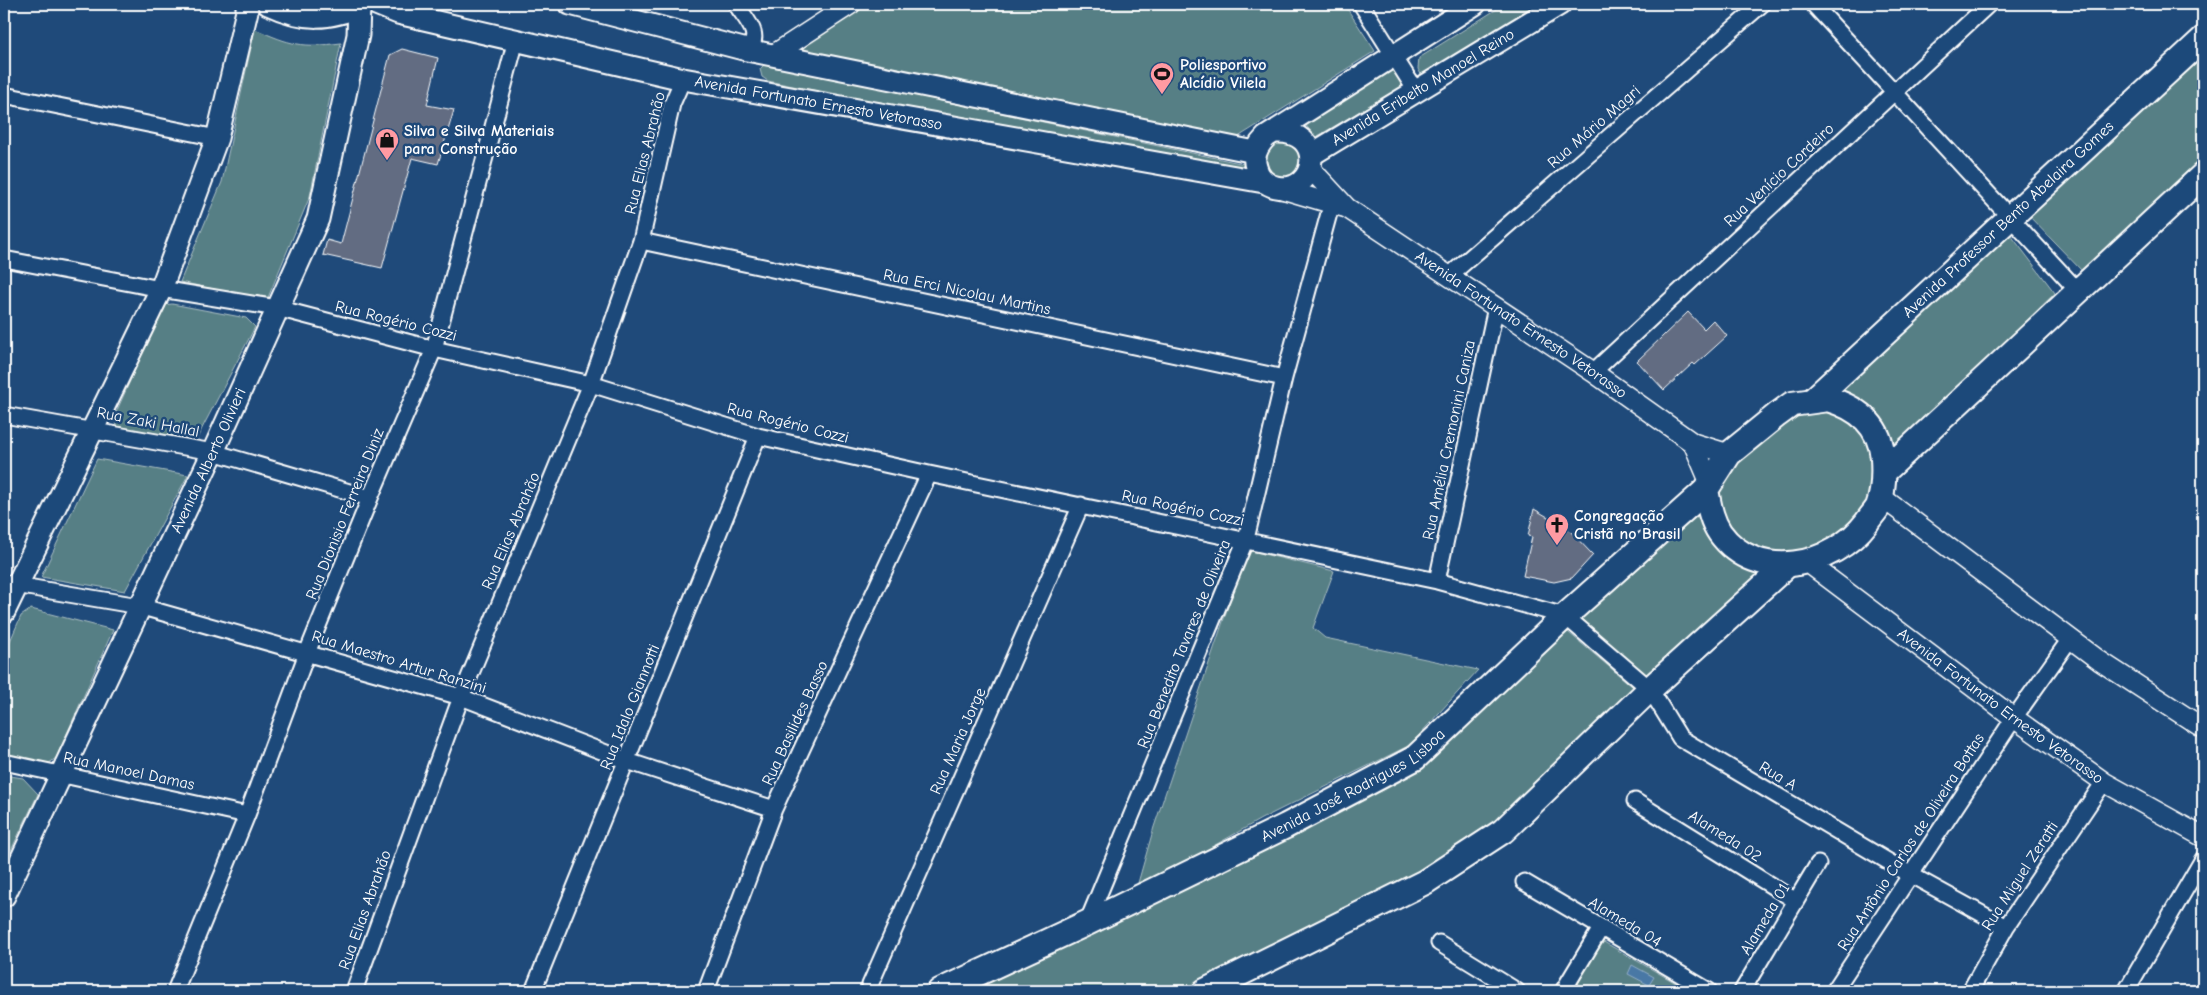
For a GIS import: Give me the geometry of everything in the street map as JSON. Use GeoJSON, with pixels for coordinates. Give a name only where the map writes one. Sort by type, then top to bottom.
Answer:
{"type":"FeatureCollection","features":[{"type":"Feature","properties":{"kind":"main road"},"geometry":{"type":"LineString","coordinates":[[4,612],[10,583],[93,429],[161,289],[217,138],[248,11],[247,4]]}},
{"type":"Feature","properties":{"kind":"main road"},"geometry":{"type":"LineString","coordinates":[[268,4],[288,13],[318,18],[345,13],[367,5]]}},
{"type":"Feature","properties":{"kind":"main road"},"geometry":{"type":"LineString","coordinates":[[570,4],[747,50],[1255,152]]}},
{"type":"Feature","properties":{"kind":"main road"},"geometry":{"type":"LineString","coordinates":[[1275,132],[1287,132],[1298,136],[1306,144],[1311,161],[1304,179],[1294,186],[1273,185],[1257,173],[1254,162],[1255,152],[1266,137],[1475,4]]}},
{"type":"Feature","properties":{"kind":"main road","name":"Avenida Eribelto Manoel Reino"},"geometry":{"type":"LineString","coordinates":[[1311,161],[1416,91],[1560,4]]}},
{"type":"Feature","properties":{"kind":"main road","name":"Avenida Fortunato Ernesto Vetorasso"},"geometry":{"type":"LineString","coordinates":[[367,5],[683,79],[1273,185]]}},
{"type":"Feature","properties":{"kind":"main road","name":"Avenida Alberto Olivieri"},"geometry":{"type":"LineString","coordinates":[[4,896],[213,452],[318,218],[358,35],[367,5]]}},
{"type":"Feature","properties":{"kind":"main road","name":"Avenida Professor Bento Abelaira Gomes"},"geometry":{"type":"LineString","coordinates":[[1813,400],[2203,39]]}},
{"type":"Feature","properties":{"kind":"main road"},"geometry":{"type":"LineString","coordinates":[[1884,472],[2203,175]]}},
{"type":"Feature","properties":{"kind":"main road"},"geometry":{"type":"LineString","coordinates":[[1828,399],[1844,404],[1861,413],[1876,431],[1882,446],[1884,472],[1877,508],[1849,542],[1831,553],[1796,564],[1753,560],[1737,551],[1720,533],[1711,514],[1708,486],[1729,454],[1792,404],[1813,400],[1828,399]]}},
{"type":"Feature","properties":{"kind":"main road","name":"Avenida José Rodrigues Lisboa"},"geometry":{"type":"LineString","coordinates":[[940,991],[1087,923],[1286,826],[1415,758],[1565,616],[1708,486]]}},
{"type":"Feature","properties":{"kind":"main road"},"geometry":{"type":"LineString","coordinates":[[1205,991],[1425,882],[1503,831],[1650,690],[1796,564]]}},
{"type":"Feature","properties":{"kind":"street"},"geometry":{"type":"LineString","coordinates":[[736,4],[756,38],[753,45],[747,50]]}},
{"type":"Feature","properties":{"kind":"street"},"geometry":{"type":"LineString","coordinates":[[773,55],[851,4]]}},
{"type":"Feature","properties":{"kind":"street"},"geometry":{"type":"LineString","coordinates":[[1360,4],[1416,91]]}},
{"type":"Feature","properties":{"kind":"street","name":"Rua Mário Magri"},"geometry":{"type":"LineString","coordinates":[[1449,276],[1762,4]]}},
{"type":"Feature","properties":{"kind":"street"},"geometry":{"type":"LineString","coordinates":[[1813,4],[2078,291]]}},
{"type":"Feature","properties":{"kind":"street","name":"Rua Venício Cordeiro"},"geometry":{"type":"LineString","coordinates":[[1593,372],[1989,4]]}},
{"type":"Feature","properties":{"kind":"street"},"geometry":{"type":"LineString","coordinates":[[815,28],[810,39],[810,50],[816,60],[823,66]]}},
{"type":"Feature","properties":{"kind":"street","name":"Rua Dionisio Ferreira Diniz"},"geometry":{"type":"LineString","coordinates":[[175,991],[247,815],[308,653],[370,498],[434,349],[516,40]]}},
{"type":"Feature","properties":{"kind":"street","name":"Rua Elias Abrahão"},"geometry":{"type":"LineString","coordinates":[[354,991],[461,697],[591,384],[642,241],[672,104],[683,79]]}},
{"type":"Feature","properties":{"kind":"street"},"geometry":{"type":"LineString","coordinates":[[4,95],[217,138]]}},
{"type":"Feature","properties":{"kind":"street","name":"Avenida Fortunato Ernesto Vetorasso"},"geometry":{"type":"LineString","coordinates":[[1311,161],[1337,202]]}},
{"type":"Feature","properties":{"kind":"street","name":"Avenida Fortunato Ernesto Vetorasso"},"geometry":{"type":"LineString","coordinates":[[1273,185],[1337,202],[1593,372],[1693,443],[1729,454]]}},
{"type":"Feature","properties":{"kind":"street","name":"Rua Benedito Tavares de Oliveira"},"geometry":{"type":"LineString","coordinates":[[1087,923],[1246,539],[1284,378],[1337,202]]}},
{"type":"Feature","properties":{"kind":"street","name":"Rua Erci Nicolau Martins"},"geometry":{"type":"LineString","coordinates":[[642,241],[1284,378]]}},
{"type":"Feature","properties":{"kind":"street","name":"Rua Rogério Cozzi"},"geometry":{"type":"LineString","coordinates":[[4,260],[277,308],[434,349],[591,384],[758,436],[1437,581],[1565,616]]}},
{"type":"Feature","properties":{"kind":"street","name":"Rua Amélia Cremonini Caniza"},"geometry":{"type":"LineString","coordinates":[[1437,581],[1496,307]]}},
{"type":"Feature","properties":{"kind":"street","name":"Rua Zaki Hallal"},"geometry":{"type":"LineString","coordinates":[[4,415],[93,429],[213,452],[370,498]]}},
{"type":"Feature","properties":{"kind":"street","name":"Rua Idalo Giannotti"},"geometry":{"type":"LineString","coordinates":[[533,991],[758,436]]}},
{"type":"Feature","properties":{"kind":"street"},"geometry":{"type":"LineString","coordinates":[[1693,443],[1708,486]]}},
{"type":"Feature","properties":{"kind":"street","name":"Rua Basilides Basso"},"geometry":{"type":"LineString","coordinates":[[706,991],[774,809],[929,474]]}},
{"type":"Feature","properties":{"kind":"street"},"geometry":{"type":"LineString","coordinates":[[1880,496],[2070,639],[2203,728]]}},
{"type":"Feature","properties":{"kind":"street","name":"Rua Maria Jorge"},"geometry":{"type":"LineString","coordinates":[[873,991],[870,985],[1082,505]]}},
{"type":"Feature","properties":{"kind":"street","name":"Avenida Fortunato Ernesto Vetorasso"},"geometry":{"type":"LineString","coordinates":[[1796,564],[2104,782],[2203,837]]}},
{"type":"Feature","properties":{"kind":"street","name":"Rua Maestro Artur Ranzini"},"geometry":{"type":"LineString","coordinates":[[10,583],[139,606],[461,697],[627,761],[774,809]]}},
{"type":"Feature","properties":{"kind":"street","name":"Rua A"},"geometry":{"type":"LineString","coordinates":[[1565,616],[1650,690],[1680,738],[1910,875],[2006,927]]}},
{"type":"Feature","properties":{"kind":"street","name":"Rua Antônio Carlos de Oliveira Bottas"},"geometry":{"type":"LineString","coordinates":[[1834,991],[2014,718],[2070,639]]}},
{"type":"Feature","properties":{"kind":"street","name":"Rua Manoel Damas"},"geometry":{"type":"LineString","coordinates":[[4,762],[247,815]]}},
{"type":"Feature","properties":{"kind":"street","name":"Rua Miguel Zeratti"},"geometry":{"type":"LineString","coordinates":[[1970,991],[2006,927],[2104,782]]}},
{"type":"Feature","properties":{"kind":"street","name":"Alameda 02"},"geometry":{"type":"LineString","coordinates":[[1635,801],[1796,901]]}},
{"type":"Feature","properties":{"kind":"street"},"geometry":{"type":"LineString","coordinates":[[2126,991],[2203,859]]}},
{"type":"Feature","properties":{"kind":"street","name":"Alameda 01"},"geometry":{"type":"LineString","coordinates":[[1742,991],[1818,864]]}},
{"type":"Feature","properties":{"kind":"street","name":"Alameda 04"},"geometry":{"type":"LineString","coordinates":[[1524,882],[1709,991]]}},
{"type":"Feature","properties":{"kind":"street"},"geometry":{"type":"LineString","coordinates":[[1563,991],[1601,928]]}},
{"type":"Feature","properties":{"kind":"street"},"geometry":{"type":"LineString","coordinates":[[1439,943],[1517,991]]}},
{"type":"Feature","properties":{"kind":"green space","name":"Poliesportivo Alcídio Vilela"},"geometry":{"type":"Polygon","coordinates":[[[867,4],[1344,4],[1375,51],[1235,139],[797,49],[867,4]]]}},
{"type":"Feature","properties":{"kind":"green space"},"geometry":{"type":"Polygon","coordinates":[[[1505,4],[1550,4],[1423,78],[1418,69],[1419,58],[1505,4]]]}},
{"type":"Feature","properties":{"kind":"green space"},"geometry":{"type":"Polygon","coordinates":[[[255,29],[278,39],[297,44],[341,43],[310,196],[267,300],[180,282],[222,182],[255,29]]]}},
{"type":"Feature","properties":{"kind":"green space"},"geometry":{"type":"Polygon","coordinates":[[[2203,50],[2203,160],[2084,273],[2026,213],[2203,50]]]}},
{"type":"Feature","properties":{"kind":"green space"},"geometry":{"type":"Polygon","coordinates":[[[765,64],[1254,166],[1245,177],[768,81],[762,77],[760,69],[765,64]]]}},
{"type":"Feature","properties":{"kind":"green space"},"geometry":{"type":"Polygon","coordinates":[[[1395,68],[1405,85],[1316,137],[1301,120],[1381,74],[1395,68]]]}},
{"type":"Feature","properties":{"kind":"green space"},"geometry":{"type":"Polygon","coordinates":[[[1273,138],[1303,149],[1298,178],[1269,180],[1260,152],[1273,138]]]}},
{"type":"Feature","properties":{"kind":"green space"},"geometry":{"type":"Polygon","coordinates":[[[2007,230],[2055,293],[1891,453],[1882,420],[1861,400],[1834,390],[2007,230]]]}},
{"type":"Feature","properties":{"kind":"green space"},"geometry":{"type":"Polygon","coordinates":[[[172,304],[246,318],[255,327],[197,438],[117,429],[114,417],[164,305],[172,304]]]}},
{"type":"Feature","properties":{"kind":"green space"},"geometry":{"type":"Polygon","coordinates":[[[1843,410],[1874,447],[1870,504],[1844,535],[1803,554],[1756,551],[1726,527],[1715,491],[1736,461],[1797,412],[1843,410]]]}},
{"type":"Feature","properties":{"kind":"green space"},"geometry":{"type":"Polygon","coordinates":[[[97,459],[188,475],[125,591],[41,577],[97,459]]]}},
{"type":"Feature","properties":{"kind":"green space"},"geometry":{"type":"Polygon","coordinates":[[[1701,503],[1729,558],[1745,569],[1762,574],[1648,678],[1579,616],[1701,503]]]}},
{"type":"Feature","properties":{"kind":"green space"},"geometry":{"type":"Polygon","coordinates":[[[1247,550],[1334,571],[1313,628],[1325,638],[1478,670],[1410,745],[1261,819],[1136,890],[1154,827],[1247,550]]]}},
{"type":"Feature","properties":{"kind":"green space"},"geometry":{"type":"Polygon","coordinates":[[[31,609],[113,630],[56,758],[48,764],[4,754],[4,655],[21,616],[31,609]]]}},
{"type":"Feature","properties":{"kind":"green space"},"geometry":{"type":"Polygon","coordinates":[[[1562,627],[1639,692],[1500,827],[1421,877],[1191,991],[961,991],[1417,763],[1562,627]]]}},
{"type":"Feature","properties":{"kind":"green space"},"geometry":{"type":"Polygon","coordinates":[[[4,775],[23,778],[38,794],[4,865],[4,775]]]}},
{"type":"Feature","properties":{"kind":"green space"},"geometry":{"type":"Polygon","coordinates":[[[1602,941],[1690,991],[1572,991],[1602,941]]]}},
{"type":"Feature","properties":{"kind":"water"},"geometry":{"type":"Polygon","coordinates":[[[1632,965],[1654,977],[1649,985],[1628,974],[1632,965]]]}},
{"type":"Feature","properties":{"kind":"building","name":"Silva e Silva Materiais para Construção"},"geometry":{"type":"Polygon","coordinates":[[[402,49],[438,58],[427,105],[454,110],[438,164],[412,158],[382,268],[323,255],[327,240],[341,244],[390,55],[402,49]]]}},
{"type":"Feature","properties":{"kind":"building"},"geometry":{"type":"Polygon","coordinates":[[[1688,312],[1704,329],[1713,320],[1727,336],[1695,365],[1693,363],[1664,390],[1637,361],[1688,312]]]}},
{"type":"Feature","properties":{"kind":"building","name":"Congregação Cristã no Brasil"},"geometry":{"type":"Polygon","coordinates":[[[1534,509],[1567,528],[1593,555],[1572,578],[1554,582],[1523,576],[1532,537],[1528,536],[1534,509]]]}},
{"type":"Feature","properties":{"kind":"place","name":"Poliesportivo Alcídio Vilela"},"geometry":{"type":"Point","coordinates":[1162,95]}},
{"type":"Feature","properties":{"kind":"place","name":"Silva e Silva Materiais para Construção"},"geometry":{"type":"Point","coordinates":[387,161]}},
{"type":"Feature","properties":{"kind":"place","name":"Congregação Cristã no Brasil"},"geometry":{"type":"Point","coordinates":[1557,546]}}]}
